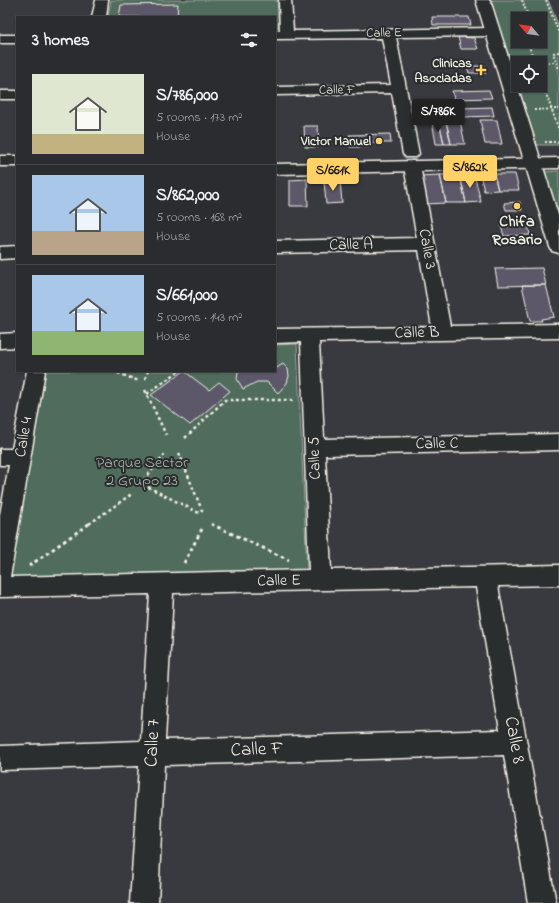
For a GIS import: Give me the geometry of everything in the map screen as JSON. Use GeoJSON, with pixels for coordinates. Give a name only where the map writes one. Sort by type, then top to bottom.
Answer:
{"type":"FeatureCollection","features":[{"type":"Feature","properties":{"kind":"street"},"geometry":{"type":"LineString","coordinates":[[99,16],[102,0]]}},
{"type":"Feature","properties":{"kind":"street"},"geometry":{"type":"LineString","coordinates":[[281,35],[285,0]]}},
{"type":"Feature","properties":{"kind":"street"},"geometry":{"type":"LineString","coordinates":[[483,0],[559,247]]}},
{"type":"Feature","properties":{"kind":"street","name":"Calle E"},"geometry":{"type":"LineString","coordinates":[[281,35],[493,32]]}},
{"type":"Feature","properties":{"kind":"street"},"geometry":{"type":"LineString","coordinates":[[388,33],[411,160]]}},
{"type":"Feature","properties":{"kind":"street"},"geometry":{"type":"LineString","coordinates":[[0,39],[16,39]]}},
{"type":"Feature","properties":{"kind":"street","name":"Calle F"},"geometry":{"type":"LineString","coordinates":[[276,91],[399,89]]}},
{"type":"Feature","properties":{"kind":"street"},"geometry":{"type":"LineString","coordinates":[[0,96],[16,95]]}},
{"type":"Feature","properties":{"kind":"street"},"geometry":{"type":"LineString","coordinates":[[276,156],[411,160],[531,158],[559,152]]}},
{"type":"Feature","properties":{"kind":"street"},"geometry":{"type":"LineString","coordinates":[[531,158],[559,164]]}},
{"type":"Feature","properties":{"kind":"street"},"geometry":{"type":"LineString","coordinates":[[276,169],[411,160]]}},
{"type":"Feature","properties":{"kind":"street","name":"Calle 3"},"geometry":{"type":"LineString","coordinates":[[411,160],[442,333]]}},
{"type":"Feature","properties":{"kind":"street"},"geometry":{"type":"LineString","coordinates":[[0,161],[16,161]]}},
{"type":"Feature","properties":{"kind":"street"},"geometry":{"type":"LineString","coordinates":[[0,174],[16,173]]}},
{"type":"Feature","properties":{"kind":"street","name":"Calle A"},"geometry":{"type":"LineString","coordinates":[[276,247],[426,244]]}},
{"type":"Feature","properties":{"kind":"street"},"geometry":{"type":"LineString","coordinates":[[0,253],[16,252]]}},
{"type":"Feature","properties":{"kind":"street","name":"Calle B"},"geometry":{"type":"LineString","coordinates":[[276,336],[559,331]]}},
{"type":"Feature","properties":{"kind":"street","name":"Calle 5"},"geometry":{"type":"LineString","coordinates":[[310,335],[320,580]]}},
{"type":"Feature","properties":{"kind":"street"},"geometry":{"type":"LineString","coordinates":[[0,341],[16,340]]}},
{"type":"Feature","properties":{"kind":"street","name":"Calle 4"},"geometry":{"type":"LineString","coordinates":[[0,574],[36,372]]}},
{"type":"Feature","properties":{"kind":"street","name":"Calle C"},"geometry":{"type":"LineString","coordinates":[[314,447],[559,442]]}},
{"type":"Feature","properties":{"kind":"street"},"geometry":{"type":"LineString","coordinates":[[0,457],[21,457]]}},
{"type":"Feature","properties":{"kind":"street","name":"Calle E"},"geometry":{"type":"LineString","coordinates":[[0,587],[559,575]]}},
{"type":"Feature","properties":{"kind":"street","name":"Calle 8"},"geometry":{"type":"LineString","coordinates":[[485,576],[542,903]]}},
{"type":"Feature","properties":{"kind":"street","name":"Calle 7"},"geometry":{"type":"LineString","coordinates":[[144,903],[162,583]]}},
{"type":"Feature","properties":{"kind":"street","name":"Calle F"},"geometry":{"type":"LineString","coordinates":[[0,758],[514,742]]}},
{"type":"Feature","properties":{"kind":"path"},"geometry":{"type":"LineString","coordinates":[[522,0],[526,12]]}},
{"type":"Feature","properties":{"kind":"path"},"geometry":{"type":"LineString","coordinates":[[546,0],[559,33]]}},
{"type":"Feature","properties":{"kind":"path"},"geometry":{"type":"LineString","coordinates":[[559,52],[553,53],[559,69]]}},
{"type":"Feature","properties":{"kind":"path"},"geometry":{"type":"LineString","coordinates":[[547,62],[556,62]]}},
{"type":"Feature","properties":{"kind":"path"},"geometry":{"type":"LineString","coordinates":[[546,92],[559,130]]}},
{"type":"Feature","properties":{"kind":"path"},"geometry":{"type":"LineString","coordinates":[[531,110],[559,109]]}},
{"type":"Feature","properties":{"kind":"path"},"geometry":{"type":"LineString","coordinates":[[115,372],[139,381]]}},
{"type":"Feature","properties":{"kind":"path"},"geometry":{"type":"LineString","coordinates":[[145,379],[148,372]]}},
{"type":"Feature","properties":{"kind":"path"},"geometry":{"type":"LineString","coordinates":[[147,394],[178,372]]}},
{"type":"Feature","properties":{"kind":"path"},"geometry":{"type":"LineString","coordinates":[[145,390],[166,435]]}},
{"type":"Feature","properties":{"kind":"path"},"geometry":{"type":"LineString","coordinates":[[185,438],[225,400],[296,400],[296,393]]}},
{"type":"Feature","properties":{"kind":"path"},"geometry":{"type":"LineString","coordinates":[[144,480],[166,453]]}},
{"type":"Feature","properties":{"kind":"path"},"geometry":{"type":"LineString","coordinates":[[148,487],[202,514],[178,453]]}},
{"type":"Feature","properties":{"kind":"path"},"geometry":{"type":"LineString","coordinates":[[25,569],[133,493]]}},
{"type":"Feature","properties":{"kind":"path"},"geometry":{"type":"LineString","coordinates":[[211,524],[302,566],[320,580]]}},
{"type":"Feature","properties":{"kind":"path"},"geometry":{"type":"LineString","coordinates":[[182,565],[196,544],[203,527]]}},
{"type":"Feature","properties":{"kind":"green space"},"geometry":{"type":"Polygon","coordinates":[[[111,0],[277,0],[279,27],[276,27],[276,16],[108,16],[111,0]]]}},
{"type":"Feature","properties":{"kind":"green space"},"geometry":{"type":"Polygon","coordinates":[[[490,0],[548,0],[559,27],[559,145],[537,145],[520,92],[547,92],[547,56],[511,56],[511,65],[490,0]]]}},
{"type":"Feature","properties":{"kind":"green space"},"geometry":{"type":"Polygon","coordinates":[[[559,171],[559,220],[543,172],[559,171]]]}},
{"type":"Feature","properties":{"kind":"green space","name":"Parque Sector 2 Grupo 23"},"geometry":{"type":"Polygon","coordinates":[[[297,344],[307,570],[10,577],[46,372],[276,372],[276,345],[297,344]]]}},
{"type":"Feature","properties":{"kind":"building"},"geometry":{"type":"Polygon","coordinates":[[[178,4],[177,16],[119,16],[121,5],[178,4]]]}},
{"type":"Feature","properties":{"kind":"building"},"geometry":{"type":"Polygon","coordinates":[[[432,17],[469,17],[471,25],[433,25],[432,17]]]}},
{"type":"Feature","properties":{"kind":"building"},"geometry":{"type":"Polygon","coordinates":[[[458,37],[474,38],[478,49],[461,49],[458,37]]]}},
{"type":"Feature","properties":{"kind":"building"},"geometry":{"type":"Polygon","coordinates":[[[467,66],[484,66],[486,73],[469,73],[467,66]]]}},
{"type":"Feature","properties":{"kind":"building"},"geometry":{"type":"Polygon","coordinates":[[[489,90],[492,98],[454,99],[452,91],[489,90]]]}},
{"type":"Feature","properties":{"kind":"building"},"geometry":{"type":"Polygon","coordinates":[[[492,107],[494,116],[463,117],[461,108],[492,107]]]}},
{"type":"Feature","properties":{"kind":"building"},"geometry":{"type":"Polygon","coordinates":[[[480,120],[497,120],[502,144],[485,144],[480,120]]]}},
{"type":"Feature","properties":{"kind":"building"},"geometry":{"type":"Polygon","coordinates":[[[432,121],[439,121],[444,144],[436,144],[432,121]]]}},
{"type":"Feature","properties":{"kind":"building"},"geometry":{"type":"Polygon","coordinates":[[[439,121],[446,121],[451,144],[444,144],[439,121]]]}},
{"type":"Feature","properties":{"kind":"building"},"geometry":{"type":"Polygon","coordinates":[[[446,121],[460,121],[465,144],[451,144],[446,121]]]}},
{"type":"Feature","properties":{"kind":"building"},"geometry":{"type":"Polygon","coordinates":[[[304,126],[318,126],[319,147],[305,147],[304,126]]]}},
{"type":"Feature","properties":{"kind":"building"},"geometry":{"type":"Polygon","coordinates":[[[390,134],[391,143],[369,143],[370,147],[350,147],[349,135],[390,134]]]}},
{"type":"Feature","properties":{"kind":"building"},"geometry":{"type":"Polygon","coordinates":[[[474,174],[481,202],[466,203],[460,175],[474,174]]]}},
{"type":"Feature","properties":{"kind":"building"},"geometry":{"type":"Polygon","coordinates":[[[480,174],[494,174],[498,190],[484,191],[480,174]]]}},
{"type":"Feature","properties":{"kind":"building"},"geometry":{"type":"Polygon","coordinates":[[[494,174],[515,174],[519,190],[498,190],[494,174]]]}},
{"type":"Feature","properties":{"kind":"building"},"geometry":{"type":"Polygon","coordinates":[[[440,175],[460,175],[466,203],[446,203],[440,175]]]}},
{"type":"Feature","properties":{"kind":"building"},"geometry":{"type":"Polygon","coordinates":[[[440,175],[446,203],[425,204],[419,176],[440,175]]]}},
{"type":"Feature","properties":{"kind":"building"},"geometry":{"type":"Polygon","coordinates":[[[307,179],[308,206],[290,206],[290,180],[307,179]]]}},
{"type":"Feature","properties":{"kind":"building"},"geometry":{"type":"Polygon","coordinates":[[[340,180],[342,203],[326,204],[324,181],[340,180]]]}},
{"type":"Feature","properties":{"kind":"building"},"geometry":{"type":"Polygon","coordinates":[[[520,202],[522,210],[506,210],[504,203],[520,202]]]}},
{"type":"Feature","properties":{"kind":"building"},"geometry":{"type":"Polygon","coordinates":[[[528,225],[530,235],[504,236],[501,226],[528,225]]]}},
{"type":"Feature","properties":{"kind":"building"},"geometry":{"type":"Polygon","coordinates":[[[542,268],[546,285],[498,286],[495,269],[542,268]]]}},
{"type":"Feature","properties":{"kind":"building"},"geometry":{"type":"Polygon","coordinates":[[[522,285],[546,285],[554,317],[541,319],[542,321],[530,321],[522,285]]]}},
{"type":"Feature","properties":{"kind":"building"},"geometry":{"type":"Polygon","coordinates":[[[283,364],[288,369],[289,376],[287,383],[278,393],[267,382],[257,382],[243,389],[237,379],[238,372],[276,372],[276,368],[283,364]]]}},
{"type":"Feature","properties":{"kind":"building"},"geometry":{"type":"Polygon","coordinates":[[[183,372],[185,372],[209,390],[219,382],[230,391],[190,425],[151,395],[183,372]]]}},
{"type":"Feature","properties":{"kind":"place","name":"Clinicas Asociadas"},"geometry":{"type":"Point","coordinates":[481,70]}},
{"type":"Feature","properties":{"kind":"place","name":"Victor Manuel"},"geometry":{"type":"Point","coordinates":[379,141]}},
{"type":"Feature","properties":{"kind":"place","name":"Chifa Rosario"},"geometry":{"type":"Point","coordinates":[517,206]}}]}
